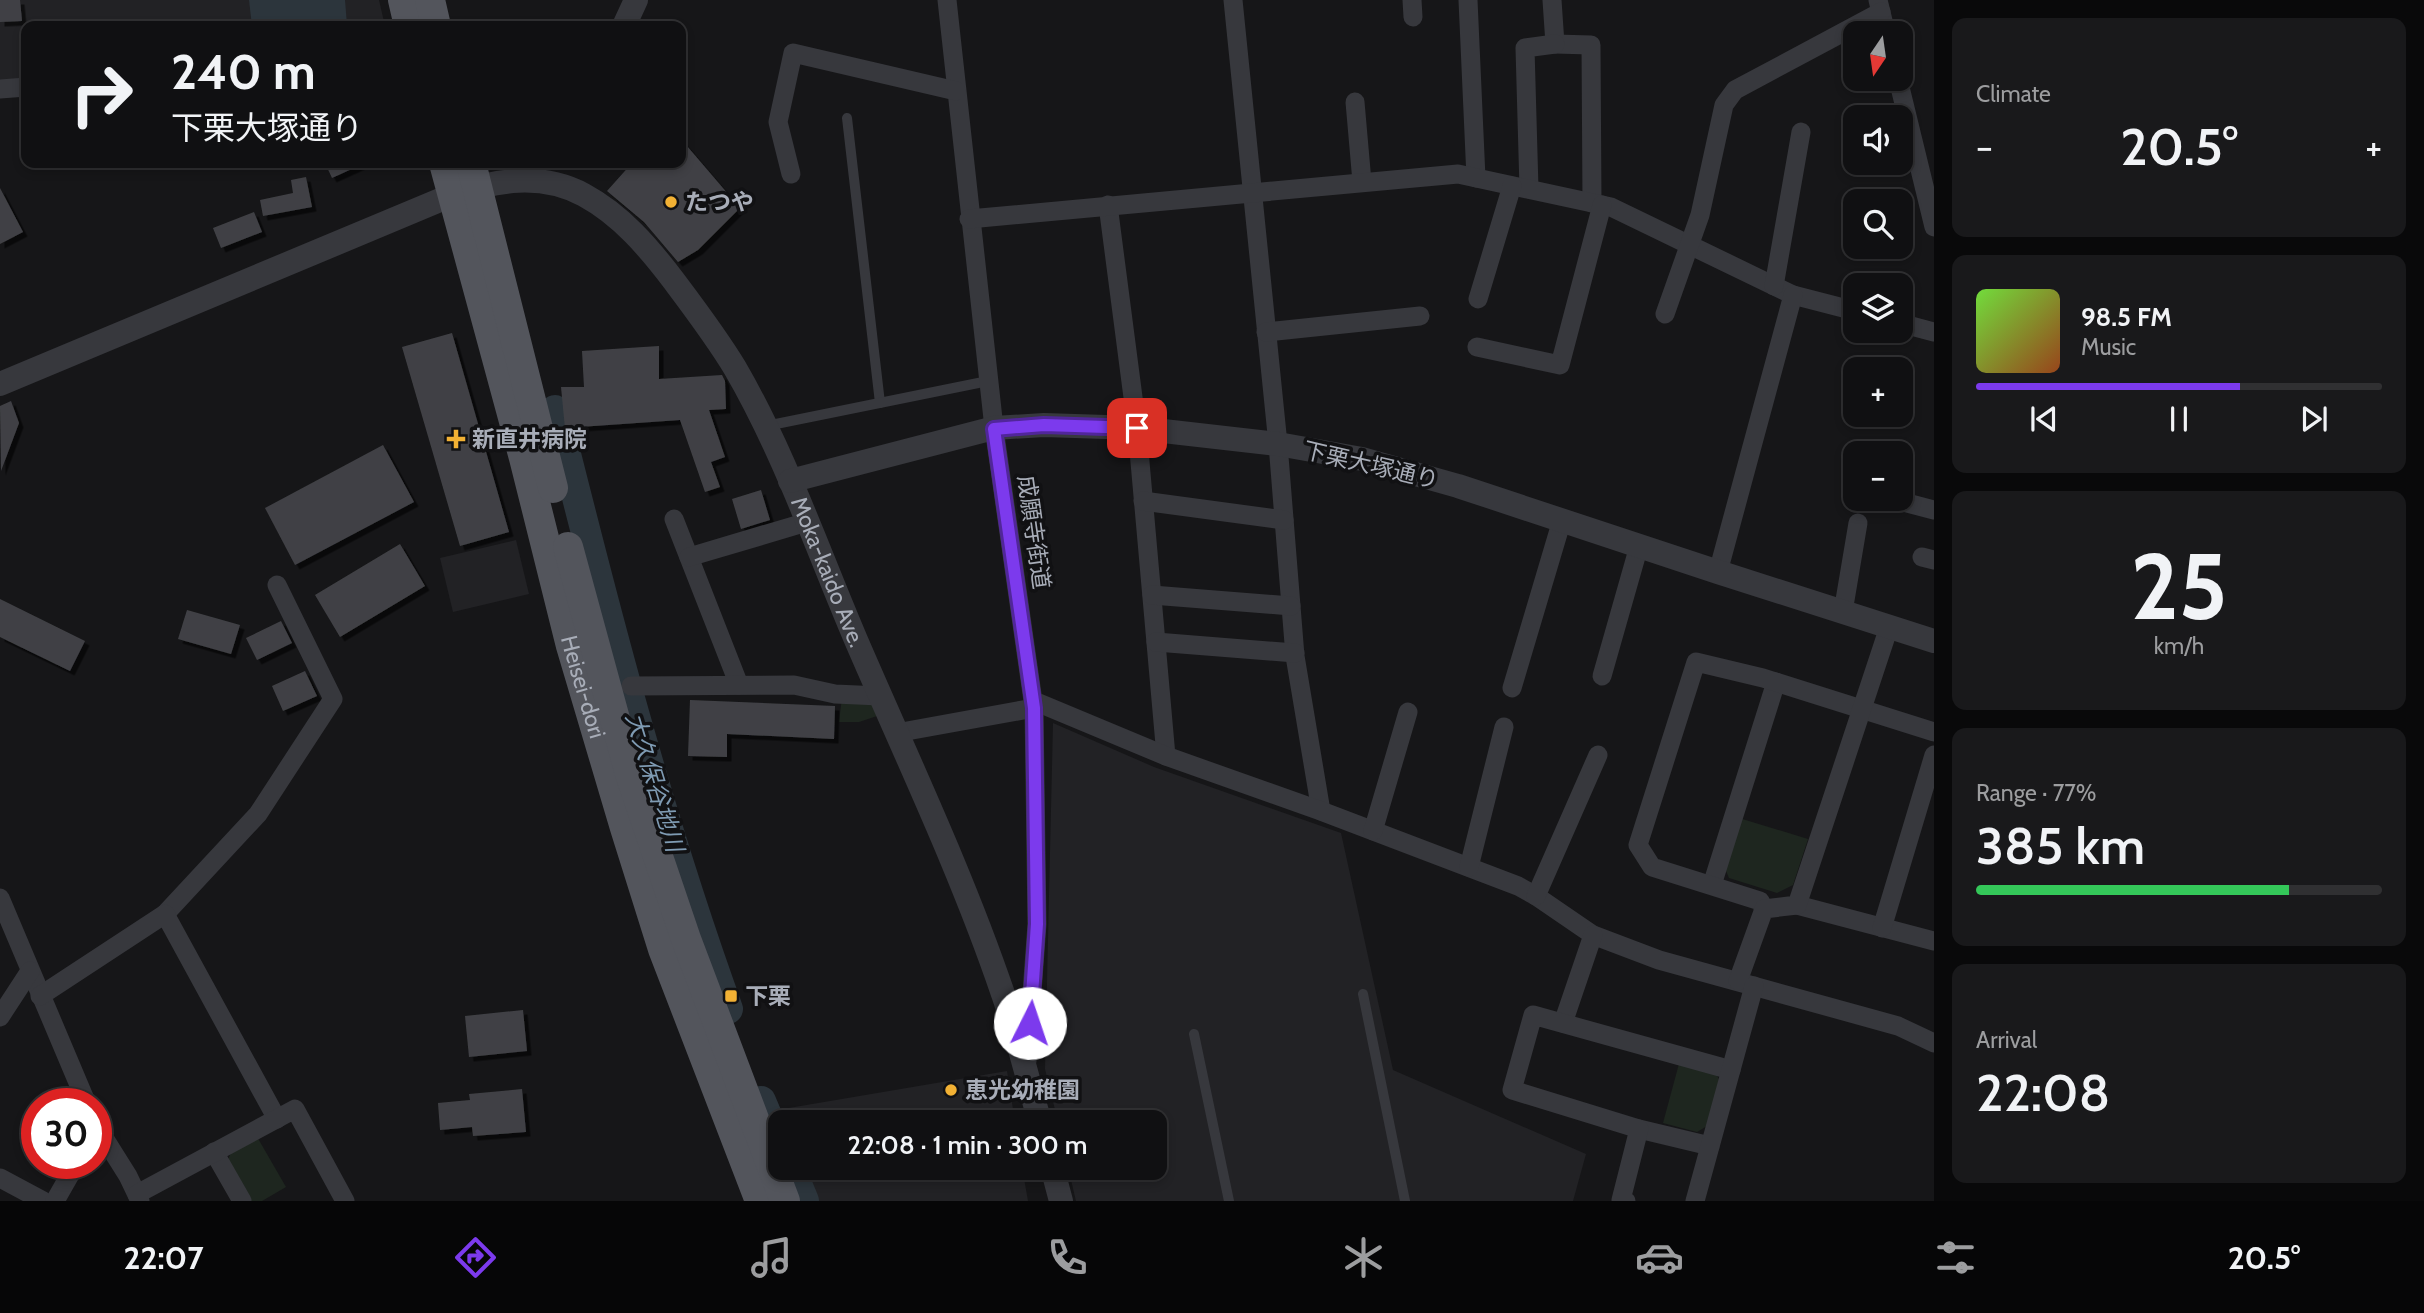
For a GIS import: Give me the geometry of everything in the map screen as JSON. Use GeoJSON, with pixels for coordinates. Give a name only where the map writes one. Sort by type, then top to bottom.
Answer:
{"type":"FeatureCollection","features":[{"type":"Feature","properties":{"kind":"main road"},"geometry":{"type":"LineString","coordinates":[[403,0],[409,21]]}},
{"type":"Feature","properties":{"kind":"main road"},"geometry":{"type":"LineString","coordinates":[[430,0],[435,21]]}},
{"type":"Feature","properties":{"kind":"main road","name":"Heisei-dori"},"geometry":{"type":"LineString","coordinates":[[450,168],[467,181],[630,774],[686,939],[785,1201]]}},
{"type":"Feature","properties":{"kind":"main road","name":"Heisei-dori"},"geometry":{"type":"LineString","coordinates":[[467,181],[524,458],[571,646],[663,949],[760,1201]]}},
{"type":"Feature","properties":{"kind":"street"},"geometry":{"type":"LineString","coordinates":[[626,21],[636,0]]}},
{"type":"Feature","properties":{"kind":"street","name":"成願寺街道"},"geometry":{"type":"LineString","coordinates":[[947,0],[988,381],[1034,705],[1037,924],[1026,1073]]}},
{"type":"Feature","properties":{"kind":"street"},"geometry":{"type":"LineString","coordinates":[[1233,0],[1278,444],[1294,653],[1321,811]]}},
{"type":"Feature","properties":{"kind":"street"},"geometry":{"type":"LineString","coordinates":[[1468,0],[1476,178]]}},
{"type":"Feature","properties":{"kind":"street"},"geometry":{"type":"LineString","coordinates":[[1552,0],[1555,44]]}},
{"type":"Feature","properties":{"kind":"street"},"geometry":{"type":"LineString","coordinates":[[1665,314],[1700,215],[1724,106],[1735,90],[1880,6]]}},
{"type":"Feature","properties":{"kind":"street"},"geometry":{"type":"LineString","coordinates":[[1476,346],[1560,365],[1597,204],[1591,45],[1555,44],[1525,48],[1520,187],[1478,299]]}},
{"type":"Feature","properties":{"kind":"street"},"geometry":{"type":"LineString","coordinates":[[791,174],[778,122],[793,53],[956,91]]}},
{"type":"Feature","properties":{"kind":"street"},"geometry":{"type":"LineString","coordinates":[[0,89],[21,87]]}},
{"type":"Feature","properties":{"kind":"street"},"geometry":{"type":"LineString","coordinates":[[1901,91],[1934,227]]}},
{"type":"Feature","properties":{"kind":"street"},"geometry":{"type":"LineString","coordinates":[[1355,102],[1362,182]]}},
{"type":"Feature","properties":{"kind":"street"},"geometry":{"type":"LineString","coordinates":[[1774,286],[1801,132]]}},
{"type":"Feature","properties":{"kind":"street","name":"Moka-kaido Ave."},"geometry":{"type":"LineString","coordinates":[[0,384],[467,181],[518,180],[562,173],[583,195],[607,210],[632,231],[662,266],[736,369],[790,481],[966,894],[1002,992],[1037,1110]]}},
{"type":"Feature","properties":{"kind":"street"},"geometry":{"type":"LineString","coordinates":[[969,219],[1458,174],[1611,207],[1793,295],[1843,308]]}},
{"type":"Feature","properties":{"kind":"street"},"geometry":{"type":"LineString","coordinates":[[1108,205],[1137,428],[1166,756]]}},
{"type":"Feature","properties":{"kind":"street"},"geometry":{"type":"LineString","coordinates":[[1718,572],[1793,295]]}},
{"type":"Feature","properties":{"kind":"street"},"geometry":{"type":"LineString","coordinates":[[1266,332],[1420,316]]}},
{"type":"Feature","properties":{"kind":"street"},"geometry":{"type":"LineString","coordinates":[[1913,326],[1934,332]]}},
{"type":"Feature","properties":{"kind":"street","name":"下栗大塚通り"},"geometry":{"type":"LineString","coordinates":[[790,481],[994,429],[1044,425],[1137,428],[1278,444],[1363,459],[1458,486],[1934,641]]}},
{"type":"Feature","properties":{"kind":"street"},"geometry":{"type":"LineString","coordinates":[[1143,501],[1284,520]]}},
{"type":"Feature","properties":{"kind":"street"},"geometry":{"type":"LineString","coordinates":[[1913,504],[1934,510]]}},
{"type":"Feature","properties":{"kind":"street"},"geometry":{"type":"LineString","coordinates":[[674,519],[738,685]]}},
{"type":"Feature","properties":{"kind":"street"},"geometry":{"type":"LineString","coordinates":[[1512,688],[1562,520]]}},
{"type":"Feature","properties":{"kind":"street"},"geometry":{"type":"LineString","coordinates":[[689,557],[807,522]]}},
{"type":"Feature","properties":{"kind":"street"},"geometry":{"type":"LineString","coordinates":[[1843,612],[1858,523]]}},
{"type":"Feature","properties":{"kind":"street"},"geometry":{"type":"LineString","coordinates":[[1602,676],[1639,546]]}},
{"type":"Feature","properties":{"kind":"street"},"geometry":{"type":"LineString","coordinates":[[40,996],[165,914],[258,814],[333,699],[278,585]]}},
{"type":"Feature","properties":{"kind":"street"},"geometry":{"type":"LineString","coordinates":[[1152,595],[1291,606]]}},
{"type":"Feature","properties":{"kind":"street"},"geometry":{"type":"LineString","coordinates":[[1797,905],[1889,626]]}},
{"type":"Feature","properties":{"kind":"street"},"geometry":{"type":"LineString","coordinates":[[1156,642],[1294,653]]}},
{"type":"Feature","properties":{"kind":"street"},"geometry":{"type":"LineString","coordinates":[[1695,1201],[1731,1070],[1746,984],[1764,909],[1760,901],[1652,867],[1637,845],[1696,662],[1776,682],[1934,732]]}},
{"type":"Feature","properties":{"kind":"street"},"geometry":{"type":"LineString","coordinates":[[1712,886],[1776,682]]}},
{"type":"Feature","properties":{"kind":"street"},"geometry":{"type":"LineString","coordinates":[[631,687],[794,685],[835,695],[880,696]]}},
{"type":"Feature","properties":{"kind":"street"},"geometry":{"type":"LineString","coordinates":[[896,733],[1034,705],[1469,867],[1536,896],[1593,935],[1659,960],[1898,1026],[1934,1043]]}},
{"type":"Feature","properties":{"kind":"street"},"geometry":{"type":"LineString","coordinates":[[1373,831],[1408,712]]}},
{"type":"Feature","properties":{"kind":"street"},"geometry":{"type":"LineString","coordinates":[[1469,867],[1504,727]]}},
{"type":"Feature","properties":{"kind":"street"},"geometry":{"type":"LineString","coordinates":[[1536,896],[1598,755]]}},
{"type":"Feature","properties":{"kind":"street"},"geometry":{"type":"LineString","coordinates":[[1882,928],[1934,755]]}},
{"type":"Feature","properties":{"kind":"street"},"geometry":{"type":"LineString","coordinates":[[0,898],[80,1088]]}},
{"type":"Feature","properties":{"kind":"street"},"geometry":{"type":"LineString","coordinates":[[1764,909],[1797,905],[1934,941]]}},
{"type":"Feature","properties":{"kind":"street"},"geometry":{"type":"LineString","coordinates":[[165,914],[277,1119]]}},
{"type":"Feature","properties":{"kind":"street"},"geometry":{"type":"LineString","coordinates":[[1563,1023],[1593,935]]}},
{"type":"Feature","properties":{"kind":"street"},"geometry":{"type":"LineString","coordinates":[[0,1017],[30,971]]}},
{"type":"Feature","properties":{"kind":"street"},"geometry":{"type":"LineString","coordinates":[[1710,1146],[1639,1129],[1512,1090],[1534,1015],[1731,1070]]}},
{"type":"Feature","properties":{"kind":"street"},"geometry":{"type":"LineString","coordinates":[[112,1149],[138,1197],[295,1109],[345,1201]]}},
{"type":"Feature","properties":{"kind":"street"},"geometry":{"type":"LineString","coordinates":[[1626,1201],[1621,1200],[1639,1129]]}},
{"type":"Feature","properties":{"kind":"street"},"geometry":{"type":"LineString","coordinates":[[214,1152],[242,1201]]}},
{"type":"Feature","properties":{"kind":"street"},"geometry":{"type":"LineString","coordinates":[[0,1178],[43,1201]]}},
{"type":"Feature","properties":{"kind":"street"},"geometry":{"type":"LineString","coordinates":[[55,1201],[67,1179]]}},
{"type":"Feature","properties":{"kind":"street"},"geometry":{"type":"LineString","coordinates":[[1055,1180],[1061,1201]]}},
{"type":"Feature","properties":{"kind":"lane"},"geometry":{"type":"LineString","coordinates":[[847,118],[880,403]]}},
{"type":"Feature","properties":{"kind":"lane"},"geometry":{"type":"LineString","coordinates":[[764,426],[988,381]]}},
{"type":"Feature","properties":{"kind":"lane"},"geometry":{"type":"LineString","coordinates":[[1363,994],[1405,1201]]}},
{"type":"Feature","properties":{"kind":"lane"},"geometry":{"type":"LineString","coordinates":[[1194,1034],[1229,1201]]}},
{"type":"Feature","properties":{"kind":"shaded area"},"geometry":{"type":"Polygon","coordinates":[[[0,0],[379,0],[384,21],[21,21],[21,81],[0,83],[0,0]]]}},
{"type":"Feature","properties":{"kind":"shaded area"},"geometry":{"type":"Polygon","coordinates":[[[249,0],[345,0],[347,21],[251,21],[249,0]]]}},
{"type":"Feature","properties":{"kind":"shaded area"},"geometry":{"type":"Polygon","coordinates":[[[516,540],[529,594],[453,612],[440,558],[516,540]]]}},
{"type":"Feature","properties":{"kind":"shaded area"},"geometry":{"type":"Polygon","coordinates":[[[842,697],[870,699],[877,716],[859,722],[839,722],[842,697]]]}},
{"type":"Feature","properties":{"kind":"shaded area"},"geometry":{"type":"Polygon","coordinates":[[[1053,723],[1154,767],[1341,833],[1393,1070],[1586,1154],[1573,1201],[1076,1201],[1071,1180],[1167,1180],[1167,1110],[1055,1110],[1045,1069],[1053,723]]]}},
{"type":"Feature","properties":{"kind":"shaded area"},"geometry":{"type":"Polygon","coordinates":[[[1739,818],[1808,839],[1793,885],[1777,893],[1729,878],[1724,866],[1739,818]]]}},
{"type":"Feature","properties":{"kind":"shaded area"},"geometry":{"type":"Polygon","coordinates":[[[1680,1060],[1715,1070],[1719,1080],[1707,1126],[1697,1132],[1663,1123],[1680,1060]]]}},
{"type":"Feature","properties":{"kind":"shaded area","name":"恵光幼稚園"},"geometry":{"type":"Polygon","coordinates":[[[1007,1071],[1013,1110],[777,1110],[1007,1071]]]}},
{"type":"Feature","properties":{"kind":"shaded area"},"geometry":{"type":"Polygon","coordinates":[[[256,1135],[286,1187],[262,1201],[249,1201],[227,1162],[232,1150],[256,1135]]]}},
{"type":"Feature","properties":{"kind":"shaded area","name":"恵光幼稚園"},"geometry":{"type":"Polygon","coordinates":[[[806,1180],[1024,1180],[1028,1201],[815,1201],[806,1180]]]}},
{"type":"Feature","properties":{"kind":"building"},"geometry":{"type":"Polygon","coordinates":[[[0,0],[20,0],[22,21],[0,22],[0,0]]]}},
{"type":"Feature","properties":{"kind":"building","name":"たつや"},"geometry":{"type":"Polygon","coordinates":[[[686,145],[740,208],[698,250],[678,262],[644,222],[607,191],[628,168],[686,168],[686,145]]]}},
{"type":"Feature","properties":{"kind":"building"},"geometry":{"type":"Polygon","coordinates":[[[327,168],[354,168],[332,178],[327,168]]]}},
{"type":"Feature","properties":{"kind":"building"},"geometry":{"type":"Polygon","coordinates":[[[306,177],[312,207],[263,216],[260,200],[293,193],[291,180],[306,177]]]}},
{"type":"Feature","properties":{"kind":"building"},"geometry":{"type":"Polygon","coordinates":[[[0,188],[23,232],[0,244],[0,188]]]}},
{"type":"Feature","properties":{"kind":"building"},"geometry":{"type":"Polygon","coordinates":[[[254,212],[262,232],[221,248],[213,228],[254,212]]]}},
{"type":"Feature","properties":{"kind":"building","name":"新直井病院"},"geometry":{"type":"Polygon","coordinates":[[[452,333],[509,532],[460,546],[402,347],[452,333]]]}},
{"type":"Feature","properties":{"kind":"building"},"geometry":{"type":"Polygon","coordinates":[[[659,346],[659,379],[722,375],[725,381],[726,409],[709,410],[725,457],[711,462],[720,487],[705,492],[680,420],[565,428],[561,387],[584,387],[582,351],[659,346]]]}},
{"type":"Feature","properties":{"kind":"building"},"geometry":{"type":"Polygon","coordinates":[[[11,401],[19,423],[1,471],[0,406],[11,401]]]}},
{"type":"Feature","properties":{"kind":"building"},"geometry":{"type":"Polygon","coordinates":[[[383,445],[414,502],[295,565],[265,508],[383,445]]]}},
{"type":"Feature","properties":{"kind":"building"},"geometry":{"type":"Polygon","coordinates":[[[761,490],[770,520],[741,529],[732,499],[761,490]]]}},
{"type":"Feature","properties":{"kind":"building"},"geometry":{"type":"Polygon","coordinates":[[[400,544],[425,586],[340,637],[315,595],[400,544]]]}},
{"type":"Feature","properties":{"kind":"building"},"geometry":{"type":"Polygon","coordinates":[[[0,599],[85,641],[70,671],[0,637],[0,599]]]}},
{"type":"Feature","properties":{"kind":"building"},"geometry":{"type":"Polygon","coordinates":[[[187,610],[240,625],[231,654],[178,639],[187,610]]]}},
{"type":"Feature","properties":{"kind":"building"},"geometry":{"type":"Polygon","coordinates":[[[281,621],[292,643],[257,660],[246,638],[281,621]]]}},
{"type":"Feature","properties":{"kind":"building"},"geometry":{"type":"Polygon","coordinates":[[[305,671],[317,696],[283,711],[272,686],[305,671]]]}},
{"type":"Feature","properties":{"kind":"building"},"geometry":{"type":"Polygon","coordinates":[[[690,700],[835,706],[834,739],[727,734],[727,757],[688,756],[690,700]]]}},
{"type":"Feature","properties":{"kind":"building"},"geometry":{"type":"Polygon","coordinates":[[[523,1010],[527,1051],[469,1057],[465,1016],[523,1010]]]}},
{"type":"Feature","properties":{"kind":"building"},"geometry":{"type":"Polygon","coordinates":[[[522,1089],[526,1132],[473,1136],[472,1127],[440,1130],[438,1103],[470,1100],[469,1094],[522,1089]]]}},
{"type":"Feature","properties":{"kind":"waterway","name":"大久保谷地川"},"geometry":{"type":"LineString","coordinates":[[555,410],[655,786],[728,1009]]}},
{"type":"Feature","properties":{"kind":"waterway","name":"大久保谷地川"},"geometry":{"type":"LineString","coordinates":[[761,1101],[768,1118]]}},
{"type":"Feature","properties":{"kind":"waterway","name":"大久保谷地川"},"geometry":{"type":"LineString","coordinates":[[795,1180],[804,1201]]}},
{"type":"Feature","properties":{"kind":"place","name":"たつや"},"geometry":{"type":"Point","coordinates":[671,202]}},
{"type":"Feature","properties":{"kind":"place","name":"新直井病院"},"geometry":{"type":"Point","coordinates":[456,439]}},
{"type":"Feature","properties":{"kind":"place","name":"下栗"},"geometry":{"type":"Point","coordinates":[731,996]}},
{"type":"Feature","properties":{"kind":"place","name":"恵光幼稚園"},"geometry":{"type":"Point","coordinates":[951,1090]}},
{"type":"Feature","properties":{"kind":"route"},"geometry":{"type":"LineString","coordinates":[[1030,1023],[1037,924],[1034,708],[994,429],[1044,425],[1137,428]]}}]}
